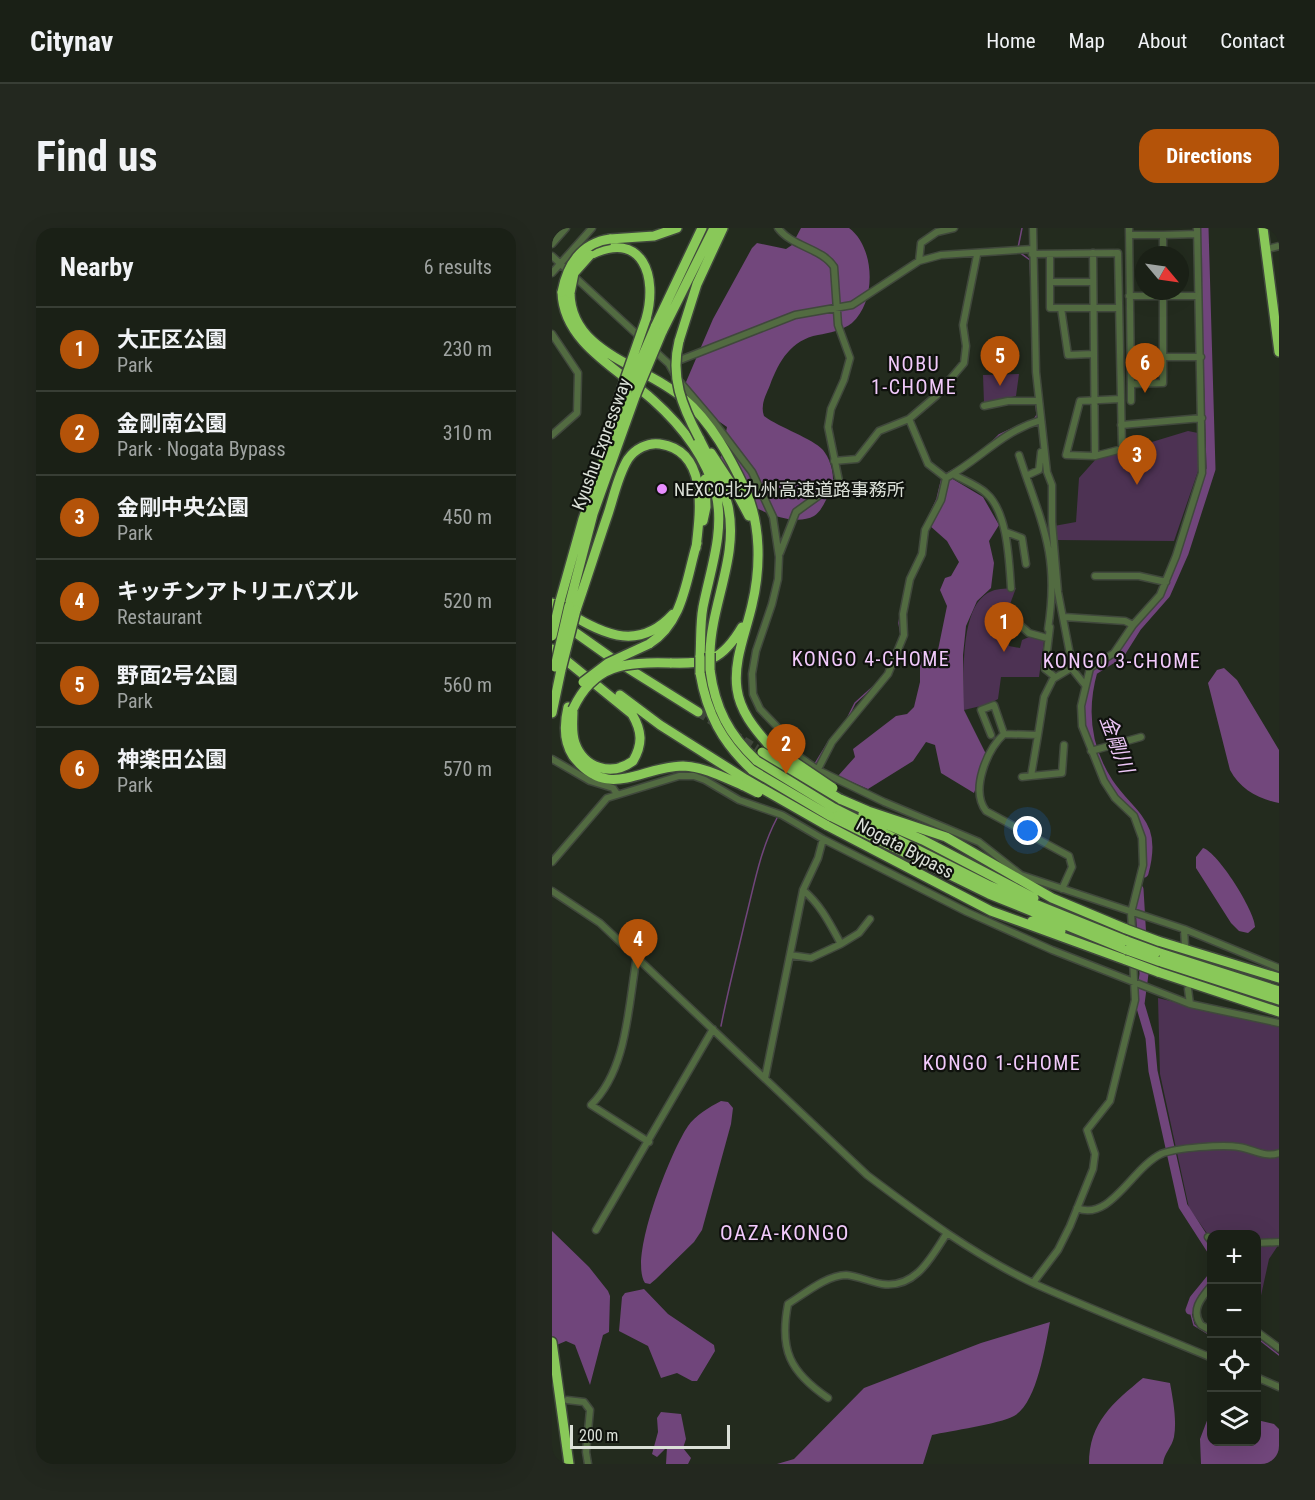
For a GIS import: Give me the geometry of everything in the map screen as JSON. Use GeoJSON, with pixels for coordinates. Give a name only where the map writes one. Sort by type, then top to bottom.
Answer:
{"type":"FeatureCollection","features":[{"type":"Feature","properties":{"kind":"highway"},"geometry":{"type":"LineString","coordinates":[[677,228],[654,236],[610,239],[596,243],[576,257],[569,268],[565,313],[580,339],[653,400],[690,439],[705,465],[716,493],[718,534],[702,610],[700,657],[705,671],[711,718],[735,754],[830,817]]}},
{"type":"Feature","properties":{"kind":"highway","name":"Kyushu Expressway"},"geometry":{"type":"LineString","coordinates":[[564,605],[584,519],[630,389],[702,228]]}},
{"type":"Feature","properties":{"kind":"highway","name":"Kyushu Expressway"},"geometry":{"type":"LineString","coordinates":[[658,329],[714,228]]}},
{"type":"Feature","properties":{"kind":"highway"},"geometry":{"type":"LineString","coordinates":[[705,671],[730,531],[723,487],[678,392],[675,364],[679,341],[697,284],[723,228]]}},
{"type":"Feature","properties":{"kind":"highway"},"geometry":{"type":"LineString","coordinates":[[1263,228],[1277,315],[1279,352]]}},
{"type":"Feature","properties":{"kind":"highway"},"geometry":{"type":"LineString","coordinates":[[630,389],[646,319],[651,278],[639,257],[620,249],[610,248],[590,255],[574,273],[566,292],[573,314],[584,332],[614,356],[659,381],[673,390],[695,410],[727,456],[750,502],[759,563],[753,603],[741,645],[737,690],[752,726],[768,744],[876,821],[923,840],[1107,938]]}},
{"type":"Feature","properties":{"kind":"highway","name":"Kyushu Expressway"},"geometry":{"type":"LineString","coordinates":[[552,636],[564,605],[630,389]]}},
{"type":"Feature","properties":{"kind":"highway"},"geometry":{"type":"LineString","coordinates":[[677,424],[699,462],[707,488],[706,507],[681,602],[666,631],[650,644],[594,671],[575,692],[564,726],[571,752],[579,763],[606,779],[626,780],[675,766],[687,766],[746,783],[830,817],[1107,938],[1279,1000]]}},
{"type":"Feature","properties":{"kind":"highway"},"geometry":{"type":"LineString","coordinates":[[699,438],[734,488],[747,512],[756,538]]}},
{"type":"Feature","properties":{"kind":"highway"},"geometry":{"type":"LineString","coordinates":[[552,713],[564,605],[632,453],[646,445],[666,445],[675,449],[688,462],[698,483],[700,515],[696,548]]}},
{"type":"Feature","properties":{"kind":"highway"},"geometry":{"type":"LineString","coordinates":[[564,605],[606,633],[634,636],[659,627],[674,614],[681,602]]}},
{"type":"Feature","properties":{"kind":"highway"},"geometry":{"type":"LineString","coordinates":[[552,649],[632,714],[639,725],[642,741],[633,761],[614,770],[603,770],[588,761],[575,743],[571,708],[580,695],[591,682],[618,666],[634,663],[695,664],[713,660],[735,640],[753,603]]}},
{"type":"Feature","properties":{"kind":"highway"},"geometry":{"type":"LineString","coordinates":[[552,616],[610,657],[698,712]]}},
{"type":"Feature","properties":{"kind":"highway"},"geometry":{"type":"LineString","coordinates":[[552,641],[660,724],[746,783]]}},
{"type":"Feature","properties":{"kind":"highway"},"geometry":{"type":"LineString","coordinates":[[552,683],[558,668]]}},
{"type":"Feature","properties":{"kind":"highway"},"geometry":{"type":"LineString","coordinates":[[760,751],[843,798]]}},
{"type":"Feature","properties":{"kind":"highway","name":"Nogata Bypass"},"geometry":{"type":"LineString","coordinates":[[843,798],[919,824],[1052,898],[1126,929],[1279,978]]}},
{"type":"Feature","properties":{"kind":"highway","name":"Nogata Bypass"},"geometry":{"type":"LineString","coordinates":[[830,817],[901,864],[987,910],[1158,972],[1279,1012]]}},
{"type":"Feature","properties":{"kind":"highway"},"geometry":{"type":"LineString","coordinates":[[982,858],[987,848]]}},
{"type":"Feature","properties":{"kind":"highway"},"geometry":{"type":"LineString","coordinates":[[901,864],[1014,916],[1107,938]]}},
{"type":"Feature","properties":{"kind":"highway"},"geometry":{"type":"LineString","coordinates":[[983,919],[987,910]]}},
{"type":"Feature","properties":{"kind":"highway"},"geometry":{"type":"LineString","coordinates":[[1158,957],[1279,991]]}},
{"type":"Feature","properties":{"kind":"highway"},"geometry":{"type":"LineString","coordinates":[[552,1342],[569,1464]]}},
{"type":"Feature","properties":{"kind":"street"},"geometry":{"type":"LineString","coordinates":[[552,244],[566,228]]}},
{"type":"Feature","properties":{"kind":"street"},"geometry":{"type":"LineString","coordinates":[[552,273],[592,228]]}},
{"type":"Feature","properties":{"kind":"street"},"geometry":{"type":"LineString","coordinates":[[778,228],[791,240],[831,263],[836,272],[839,332],[850,358],[844,380],[831,409],[828,427],[839,481],[796,512],[779,556]]}},
{"type":"Feature","properties":{"kind":"street"},"geometry":{"type":"LineString","coordinates":[[919,261],[921,243],[937,232],[954,228]]}},
{"type":"Feature","properties":{"kind":"street"},"geometry":{"type":"LineString","coordinates":[[1033,228],[1039,401],[1047,472],[1052,485],[1052,522],[1058,592],[1073,669],[1085,685]]}},
{"type":"Feature","properties":{"kind":"street"},"geometry":{"type":"LineString","coordinates":[[1073,669],[1082,674],[1108,660],[1133,625],[1161,595],[1202,473],[1197,231],[1163,235],[1129,232],[1131,401]]}},
{"type":"Feature","properties":{"kind":"street"},"geometry":{"type":"LineString","coordinates":[[1163,235],[1163,246]]}},
{"type":"Feature","properties":{"kind":"street"},"geometry":{"type":"LineString","coordinates":[[1268,249],[1279,246]]}},
{"type":"Feature","properties":{"kind":"street"},"geometry":{"type":"LineString","coordinates":[[669,364],[795,315],[839,309],[862,300],[919,261],[941,255],[977,255],[1019,250],[1050,254],[1118,253],[1122,449],[1095,456],[1066,455],[1080,401],[1120,399]]}},
{"type":"Feature","properties":{"kind":"street"},"geometry":{"type":"LineString","coordinates":[[1050,254],[1050,309],[1118,308]]}},
{"type":"Feature","properties":{"kind":"street"},"geometry":{"type":"LineString","coordinates":[[1093,254],[1095,456]]}},
{"type":"Feature","properties":{"kind":"street"},"geometry":{"type":"LineString","coordinates":[[834,460],[857,459],[879,431],[909,419],[936,396],[964,363],[964,314],[977,255]]}},
{"type":"Feature","properties":{"kind":"street"},"geometry":{"type":"LineString","coordinates":[[552,256],[669,364],[683,387],[734,447],[760,486],[773,517],[779,556],[776,593],[756,651],[752,674],[753,694],[760,709],[788,740],[797,755],[818,770],[987,848],[1021,875],[1184,929],[1279,968]]}},
{"type":"Feature","properties":{"kind":"street"},"geometry":{"type":"LineString","coordinates":[[1050,282],[1093,282]]}},
{"type":"Feature","properties":{"kind":"street"},"geometry":{"type":"LineString","coordinates":[[1189,295],[1198,296]]}},
{"type":"Feature","properties":{"kind":"street"},"geometry":{"type":"LineString","coordinates":[[1130,296],[1135,296]]}},
{"type":"Feature","properties":{"kind":"street"},"geometry":{"type":"LineString","coordinates":[[1131,384],[1163,383],[1163,300]]}},
{"type":"Feature","properties":{"kind":"street"},"geometry":{"type":"LineString","coordinates":[[1061,308],[1068,355],[1093,354]]}},
{"type":"Feature","properties":{"kind":"street"},"geometry":{"type":"LineString","coordinates":[[552,334],[578,373],[577,413],[552,435]]}},
{"type":"Feature","properties":{"kind":"street"},"geometry":{"type":"LineString","coordinates":[[1163,357],[1201,357]]}},
{"type":"Feature","properties":{"kind":"street"},"geometry":{"type":"LineString","coordinates":[[984,406],[1008,400],[1039,401]]}},
{"type":"Feature","properties":{"kind":"street"},"geometry":{"type":"LineString","coordinates":[[1121,425],[1202,418]]}},
{"type":"Feature","properties":{"kind":"street"},"geometry":{"type":"LineString","coordinates":[[909,419],[928,464],[988,495],[1006,532],[1011,588]]}},
{"type":"Feature","properties":{"kind":"street"},"geometry":{"type":"LineString","coordinates":[[791,819],[832,742],[888,674],[904,635],[903,614],[910,579],[922,554],[925,530],[941,500],[949,476],[981,456],[1001,437],[1041,420]]}},
{"type":"Feature","properties":{"kind":"street"},"geometry":{"type":"LineString","coordinates":[[1026,476],[1039,471],[1044,443]]}},
{"type":"Feature","properties":{"kind":"street"},"geometry":{"type":"LineString","coordinates":[[1019,455],[1050,544],[1053,597],[1045,669],[1055,677]]}},
{"type":"Feature","properties":{"kind":"street"},"geometry":{"type":"LineString","coordinates":[[1006,532],[1022,538],[1026,564]]}},
{"type":"Feature","properties":{"kind":"street"},"geometry":{"type":"LineString","coordinates":[[1095,576],[1139,576],[1166,582]]}},
{"type":"Feature","properties":{"kind":"street"},"geometry":{"type":"LineString","coordinates":[[1048,629],[1058,592]]}},
{"type":"Feature","properties":{"kind":"street"},"geometry":{"type":"LineString","coordinates":[[1064,617],[1125,621],[1133,625]]}},
{"type":"Feature","properties":{"kind":"street"},"geometry":{"type":"LineString","coordinates":[[1021,626],[1029,633],[1047,638]]}},
{"type":"Feature","properties":{"kind":"street"},"geometry":{"type":"LineString","coordinates":[[1034,1283],[1058,1250],[1095,1161],[1087,1130],[1110,1101],[1136,1000],[1131,913],[1143,865],[1142,838],[1139,825],[1109,790],[1082,726],[1081,706],[1090,668]]}},
{"type":"Feature","properties":{"kind":"street"},"geometry":{"type":"LineString","coordinates":[[1031,776],[1044,697],[1055,677],[1073,669]]}},
{"type":"Feature","properties":{"kind":"street"},"geometry":{"type":"LineString","coordinates":[[991,735],[981,710],[994,705],[1004,734]]}},
{"type":"Feature","properties":{"kind":"street"},"geometry":{"type":"LineString","coordinates":[[1038,735],[1004,734],[997,740],[986,764],[979,789],[980,802],[986,811],[1069,856],[1072,867],[1062,889]]}},
{"type":"Feature","properties":{"kind":"street"},"geometry":{"type":"LineString","coordinates":[[1091,751],[1141,736]]}},
{"type":"Feature","properties":{"kind":"street"},"geometry":{"type":"LineString","coordinates":[[753,803],[788,740]]}},
{"type":"Feature","properties":{"kind":"street"},"geometry":{"type":"LineString","coordinates":[[1022,777],[1062,773],[1064,744]]}},
{"type":"Feature","properties":{"kind":"street"},"geometry":{"type":"LineString","coordinates":[[552,759],[590,781],[612,789],[616,794]]}},
{"type":"Feature","properties":{"kind":"street"},"geometry":{"type":"LineString","coordinates":[[552,862],[597,807],[616,794],[679,776],[694,776],[739,800],[753,803],[791,819],[823,839],[1052,951],[1190,1004],[1279,1023]]}},
{"type":"Feature","properties":{"kind":"street"},"geometry":{"type":"LineString","coordinates":[[765,1078],[803,890],[818,858],[823,839]]}},
{"type":"Feature","properties":{"kind":"street"},"geometry":{"type":"LineString","coordinates":[[803,890],[824,911],[831,930],[841,944]]}},
{"type":"Feature","properties":{"kind":"street"},"geometry":{"type":"LineString","coordinates":[[552,891],[600,924],[637,956],[867,1175],[947,1233],[1034,1283],[1207,1356]]}},
{"type":"Feature","properties":{"kind":"street"},"geometry":{"type":"LineString","coordinates":[[790,955],[812,958],[859,933],[870,919]]}},
{"type":"Feature","properties":{"kind":"street"},"geometry":{"type":"LineString","coordinates":[[1184,929],[1185,945]]}},
{"type":"Feature","properties":{"kind":"street"},"geometry":{"type":"LineString","coordinates":[[637,956],[612,1075],[601,1095],[591,1105],[649,1142]]}},
{"type":"Feature","properties":{"kind":"street"},"geometry":{"type":"LineString","coordinates":[[1188,988],[1190,1004]]}},
{"type":"Feature","properties":{"kind":"street"},"geometry":{"type":"LineString","coordinates":[[596,1230],[713,1029]]}},
{"type":"Feature","properties":{"kind":"street"},"geometry":{"type":"LineString","coordinates":[[1077,1208],[1094,1212],[1104,1208],[1136,1174],[1163,1154],[1232,1146],[1267,1155],[1279,1153]]}},
{"type":"Feature","properties":{"kind":"street"},"geometry":{"type":"LineString","coordinates":[[828,1398],[801,1376],[787,1355],[788,1304],[832,1278],[846,1275],[885,1284],[913,1278],[924,1267],[947,1233]]}},
{"type":"Feature","properties":{"kind":"street"},"geometry":{"type":"LineString","coordinates":[[1261,1243],[1279,1242]]}},
{"type":"Feature","properties":{"kind":"street"},"geometry":{"type":"LineString","coordinates":[[1207,1291],[1199,1301],[1196,1311],[1201,1325],[1207,1328]]}},
{"type":"Feature","properties":{"kind":"street"},"geometry":{"type":"LineString","coordinates":[[1261,1334],[1279,1348]]}},
{"type":"Feature","properties":{"kind":"street"},"geometry":{"type":"LineString","coordinates":[[1261,1379],[1279,1387]]}},
{"type":"Feature","properties":{"kind":"street"},"geometry":{"type":"LineString","coordinates":[[567,1400],[584,1402],[590,1410],[586,1452],[588,1464]]}},
{"type":"Feature","properties":{"kind":"shaded area"},"geometry":{"type":"Polygon","coordinates":[[[801,228],[849,228],[864,248],[870,274],[866,302],[852,323],[844,328],[809,338],[793,347],[782,360],[764,400],[764,416],[818,446],[826,454],[832,469],[832,485],[819,511],[814,516],[791,519],[765,512],[720,488],[720,460],[727,427],[688,400],[686,382],[713,319],[752,248],[757,243],[786,249],[792,245],[801,228]]]}},
{"type":"Feature","properties":{"kind":"shaded area"},"geometry":{"type":"Polygon","coordinates":[[[1019,374],[1016,396],[984,403],[983,375],[1019,374]]]}},
{"type":"Feature","properties":{"kind":"shaded area"},"geometry":{"type":"Polygon","coordinates":[[[1188,431],[1198,433],[1198,471],[1174,541],[1055,540],[1054,526],[1076,522],[1079,478],[1096,459],[1188,431]]]}},
{"type":"Feature","properties":{"kind":"shaded area"},"geometry":{"type":"Polygon","coordinates":[[[951,478],[983,497],[999,525],[989,541],[994,563],[991,588],[977,601],[966,626],[963,655],[964,710],[987,756],[974,793],[941,773],[935,745],[926,742],[913,761],[868,789],[838,776],[855,757],[853,749],[896,716],[907,714],[914,707],[920,682],[920,652],[938,650],[947,606],[940,590],[945,578],[951,576],[959,562],[947,541],[929,525],[948,480],[951,478]]]}},
{"type":"Feature","properties":{"kind":"shaded area"},"geometry":{"type":"Polygon","coordinates":[[[1016,588],[1006,615],[1009,646],[1020,648],[1022,640],[1029,637],[1044,641],[1039,677],[1001,677],[998,699],[989,704],[964,710],[965,644],[973,610],[981,598],[992,591],[1016,588]]]}},
{"type":"Feature","properties":{"kind":"shaded area"},"geometry":{"type":"Polygon","coordinates":[[[1224,668],[1237,680],[1279,750],[1279,803],[1264,799],[1244,788],[1230,770],[1208,683],[1217,670],[1224,668]]]}},
{"type":"Feature","properties":{"kind":"shaded area"},"geometry":{"type":"Polygon","coordinates":[[[1203,848],[1218,860],[1243,897],[1255,927],[1248,933],[1239,931],[1231,923],[1196,868],[1196,857],[1203,848]]]}},
{"type":"Feature","properties":{"kind":"shaded area"},"geometry":{"type":"Polygon","coordinates":[[[1158,998],[1279,1027],[1279,1244],[1269,1259],[1261,1296],[1261,1230],[1207,1230],[1207,1233],[1189,1208],[1160,1074],[1158,998]]]}},
{"type":"Feature","properties":{"kind":"shaded area"},"geometry":{"type":"Polygon","coordinates":[[[721,1101],[728,1102],[733,1108],[731,1124],[702,1230],[694,1242],[656,1279],[650,1284],[645,1283],[641,1270],[642,1251],[662,1180],[688,1126],[703,1112],[721,1101]]]}},
{"type":"Feature","properties":{"kind":"shaded area"},"geometry":{"type":"Polygon","coordinates":[[[552,1231],[589,1267],[610,1296],[609,1332],[603,1335],[590,1385],[575,1345],[566,1341],[552,1347],[552,1231]]]}},
{"type":"Feature","properties":{"kind":"shaded area"},"geometry":{"type":"Polygon","coordinates":[[[644,1289],[668,1314],[714,1345],[715,1351],[697,1381],[692,1381],[677,1373],[661,1378],[648,1346],[619,1331],[622,1297],[625,1293],[644,1289]]]}},
{"type":"Feature","properties":{"kind":"shaded area"},"geometry":{"type":"Polygon","coordinates":[[[1050,1322],[1039,1374],[1029,1399],[1022,1409],[1014,1416],[997,1422],[932,1435],[923,1464],[777,1464],[794,1459],[864,1388],[981,1343],[1050,1322]]]}},
{"type":"Feature","properties":{"kind":"shaded area"},"geometry":{"type":"Polygon","coordinates":[[[1143,1378],[1170,1383],[1175,1430],[1163,1464],[1089,1464],[1093,1436],[1098,1425],[1113,1405],[1143,1378]]]}},
{"type":"Feature","properties":{"kind":"shaded area"},"geometry":{"type":"Polygon","coordinates":[[[661,1412],[681,1414],[686,1439],[683,1448],[691,1458],[688,1464],[666,1464],[667,1447],[657,1457],[652,1454],[658,1432],[657,1418],[661,1412]]]}},
{"type":"Feature","properties":{"kind":"shaded area"},"geometry":{"type":"Polygon","coordinates":[[[1207,1421],[1207,1446],[1261,1446],[1261,1421],[1274,1424],[1279,1429],[1279,1464],[1201,1464],[1200,1439],[1207,1421]]]}},
{"type":"Feature","properties":{"kind":"waterway"},"geometry":{"type":"LineString","coordinates":[[1018,248],[1022,228]]}},
{"type":"Feature","properties":{"kind":"waterway","name":"金剛川"},"geometry":{"type":"LineString","coordinates":[[1144,873],[1148,856],[1145,831],[1141,822],[1101,770],[1088,728],[1088,700],[1093,671],[1120,654],[1137,627],[1166,594],[1184,553],[1211,469],[1204,228]]}},
{"type":"Feature","properties":{"kind":"waterway"},"geometry":{"type":"LineString","coordinates":[[1019,252],[1030,260],[1036,400]]}},
{"type":"Feature","properties":{"kind":"waterway"},"geometry":{"type":"LineString","coordinates":[[1034,420],[1037,415],[1036,405]]}},
{"type":"Feature","properties":{"kind":"waterway"},"geometry":{"type":"LineString","coordinates":[[990,444],[999,435],[1024,423]]}},
{"type":"Feature","properties":{"kind":"waterway"},"geometry":{"type":"LineString","coordinates":[[946,474],[965,463]]}},
{"type":"Feature","properties":{"kind":"waterway"},"geometry":{"type":"LineString","coordinates":[[923,529],[937,499],[942,478]]}},
{"type":"Feature","properties":{"kind":"waterway"},"geometry":{"type":"LineString","coordinates":[[901,610],[899,623],[901,635]]}},
{"type":"Feature","properties":{"kind":"waterway"},"geometry":{"type":"LineString","coordinates":[[847,719],[855,703],[876,684]]}},
{"type":"Feature","properties":{"kind":"waterway"},"geometry":{"type":"LineString","coordinates":[[815,764],[829,741]]}},
{"type":"Feature","properties":{"kind":"waterway"},"geometry":{"type":"LineString","coordinates":[[721,1026],[758,868],[777,818]]}},
{"type":"Feature","properties":{"kind":"waterway","name":"金剛川"},"geometry":{"type":"LineString","coordinates":[[1139,889],[1144,974],[1140,1004],[1150,1038],[1153,1071],[1183,1206],[1207,1243]]}},
{"type":"Feature","properties":{"kind":"waterway","name":"金剛川"},"geometry":{"type":"LineString","coordinates":[[1190,1310],[1194,1299],[1207,1283]]}},
{"type":"Feature","properties":{"kind":"waterway"},"geometry":{"type":"LineString","coordinates":[[1190,1310],[1194,1325],[1207,1333]]}},
{"type":"Feature","properties":{"kind":"waterway"},"geometry":{"type":"LineString","coordinates":[[1257,1338],[1279,1355]]}},
{"type":"Feature","properties":{"kind":"tunnel"},"geometry":{"type":"LineString","coordinates":[[698,712],[757,749]]}},
{"type":"Feature","properties":{"kind":"place","name":"野面2号公園"},"geometry":{"type":"Point","coordinates":[1000,386]}},
{"type":"Feature","properties":{"kind":"place","name":"神楽田公園"},"geometry":{"type":"Point","coordinates":[1145,393]}},
{"type":"Feature","properties":{"kind":"place","name":"金剛中央公園"},"geometry":{"type":"Point","coordinates":[1137,485]}},
{"type":"Feature","properties":{"kind":"place","name":"NEXCO北九州高速道路事務所"},"geometry":{"type":"Point","coordinates":[662,489]}},
{"type":"Feature","properties":{"kind":"place","name":"大正区公園"},"geometry":{"type":"Point","coordinates":[1004,652]}},
{"type":"Feature","properties":{"kind":"place","name":"金剛南公園"},"geometry":{"type":"Point","coordinates":[786,774]}},
{"type":"Feature","properties":{"kind":"place","name":"キッチンアトリエパズル"},"geometry":{"type":"Point","coordinates":[638,969]}},
{"type":"Feature","properties":{"kind":"district","name":"NOBU 1-CHOME"},"geometry":{"type":"Point","coordinates":[914,376]}},
{"type":"Feature","properties":{"kind":"district","name":"KONGO 4-CHOME"},"geometry":{"type":"Point","coordinates":[871,659]}},
{"type":"Feature","properties":{"kind":"district","name":"KONGO 3-CHOME"},"geometry":{"type":"Point","coordinates":[1122,661]}},
{"type":"Feature","properties":{"kind":"district","name":"KONGO 1-CHOME"},"geometry":{"type":"Point","coordinates":[1002,1063]}},
{"type":"Feature","properties":{"kind":"district","name":"OAZA-KONGO"},"geometry":{"type":"Point","coordinates":[785,1233]}}]}
